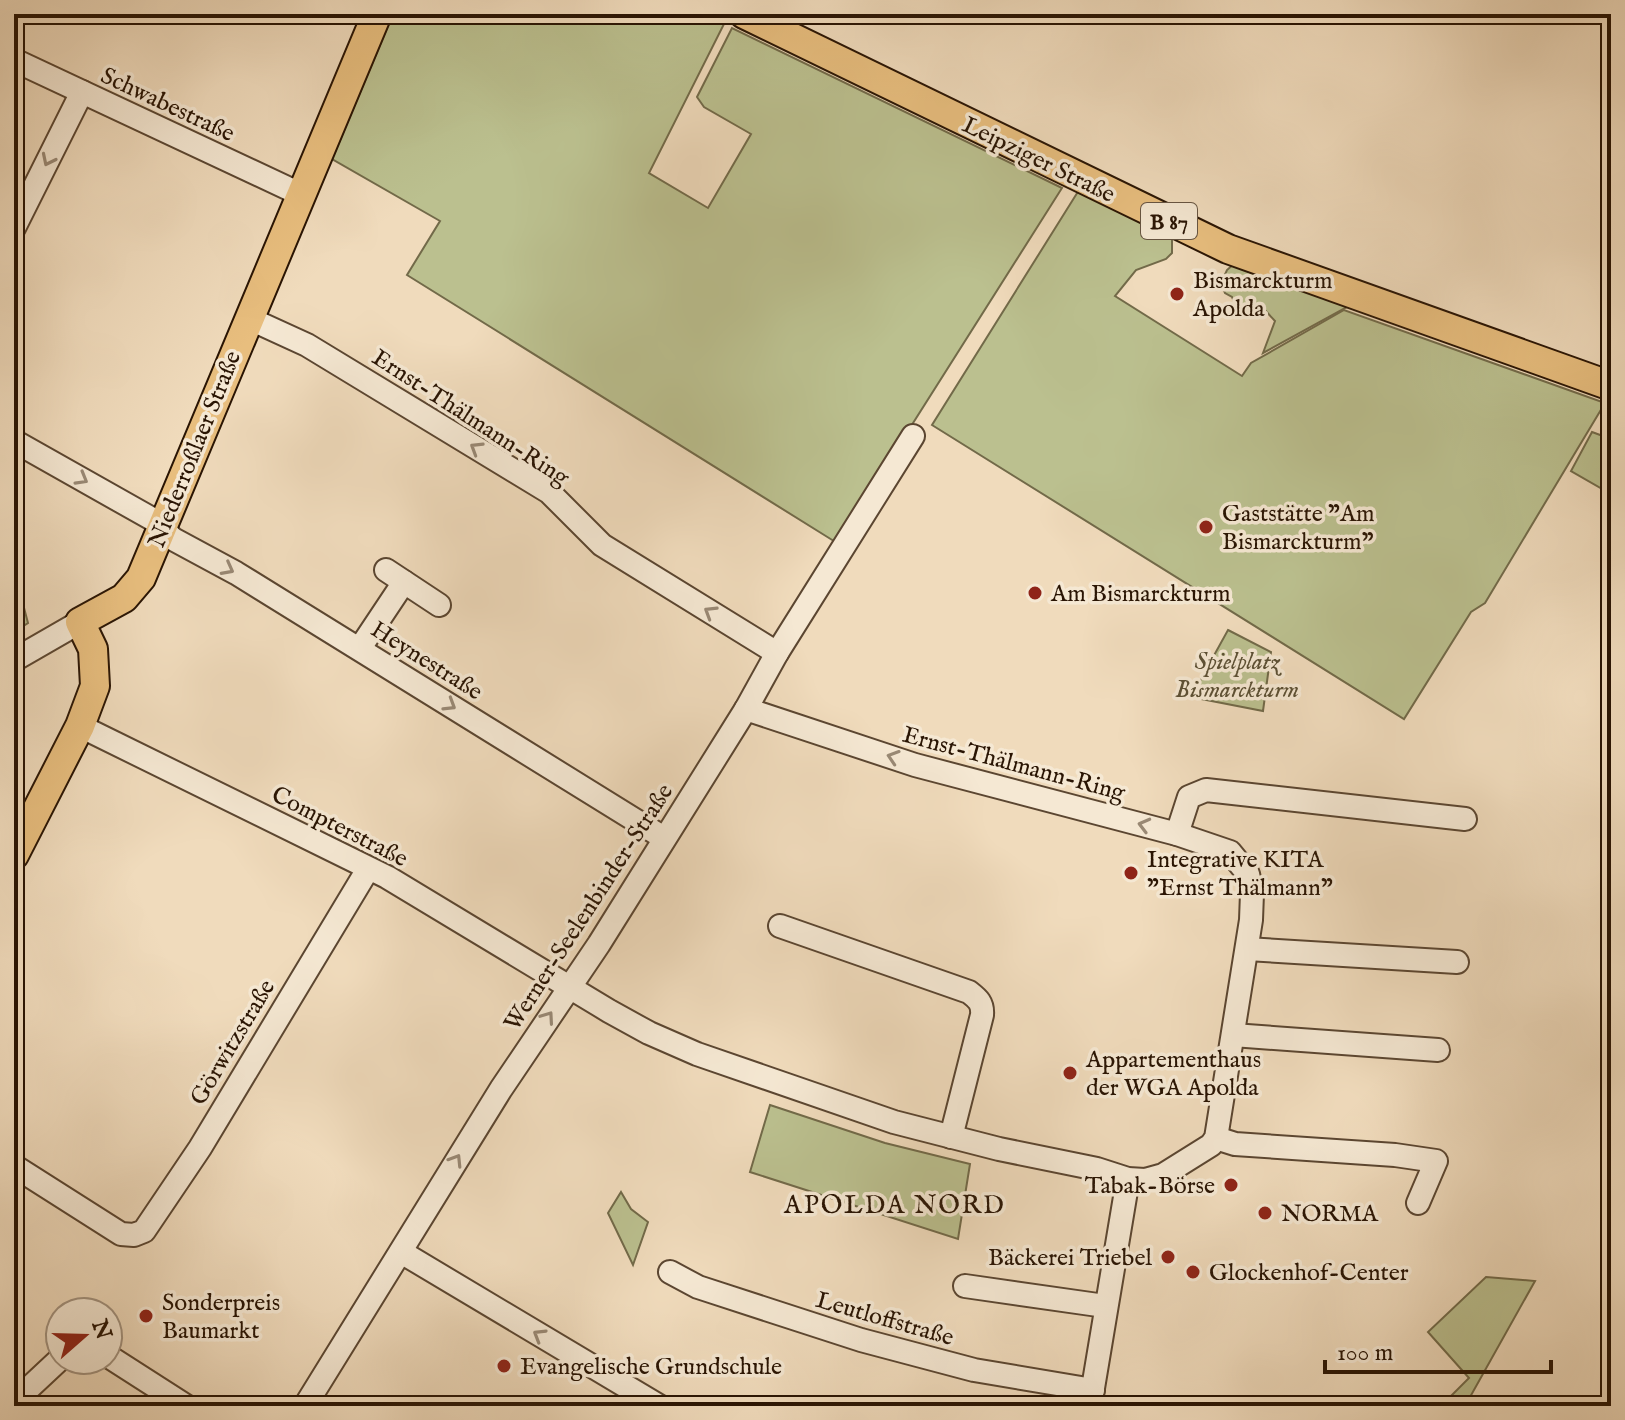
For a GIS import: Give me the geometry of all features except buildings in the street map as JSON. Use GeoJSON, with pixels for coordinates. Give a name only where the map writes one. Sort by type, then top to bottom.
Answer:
{"type":"FeatureCollection","features":[{"type":"Feature","properties":{"kind":"main road","name":"Niederroßlaer Straße"},"geometry":{"type":"LineString","coordinates":[[80,622],[134,590],[377,14]]}},
{"type":"Feature","properties":{"kind":"main road","name":"Leipziger Straße"},"geometry":{"type":"LineString","coordinates":[[744,14],[1228,249],[1611,386]]}},
{"type":"Feature","properties":{"kind":"main road"},"geometry":{"type":"LineString","coordinates":[[14,855],[80,726],[95,686],[93,649],[80,622]]}},
{"type":"Feature","properties":{"kind":"street","name":"Schwabestraße"},"geometry":{"type":"LineString","coordinates":[[14,60],[300,194]]}},
{"type":"Feature","properties":{"kind":"street"},"geometry":{"type":"LineString","coordinates":[[14,228],[82,92]]}},
{"type":"Feature","properties":{"kind":"street","name":"Ernst-Thälmann-Ring"},"geometry":{"type":"LineString","coordinates":[[248,318],[318,351],[549,492],[602,545],[777,653]]}},
{"type":"Feature","properties":{"kind":"street","name":"Werner-Seelenbinder-Straße"},"geometry":{"type":"LineString","coordinates":[[305,1406],[512,1071],[569,988],[746,709],[777,653],[913,436]]}},
{"type":"Feature","properties":{"kind":"street","name":"Heynestraße"},"geometry":{"type":"LineString","coordinates":[[14,441],[154,520],[173,539],[360,648],[664,838]]}},
{"type":"Feature","properties":{"kind":"street"},"geometry":{"type":"LineString","coordinates":[[360,648],[395,576],[439,605]]}},
{"type":"Feature","properties":{"kind":"street"},"geometry":{"type":"LineString","coordinates":[[14,660],[80,622]]}},
{"type":"Feature","properties":{"kind":"street","name":"Ernst-Thälmann-Ring"},"geometry":{"type":"LineString","coordinates":[[746,709],[915,765],[1177,834],[1230,852],[1248,874],[1252,893],[1247,949],[1216,1138]]}},
{"type":"Feature","properties":{"kind":"street","name":"Compterstraße"},"geometry":{"type":"LineString","coordinates":[[80,726],[387,877],[569,988]]}},
{"type":"Feature","properties":{"kind":"street"},"geometry":{"type":"LineString","coordinates":[[1177,834],[1189,797],[1206,790],[1465,819]]}},
{"type":"Feature","properties":{"kind":"street","name":"Görwitzstraße"},"geometry":{"type":"LineString","coordinates":[[14,1166],[121,1234],[134,1235],[144,1231],[174,1188],[368,869]]}},
{"type":"Feature","properties":{"kind":"street"},"geometry":{"type":"LineString","coordinates":[[780,926],[969,992],[979,1000],[982,1015],[951,1137]]}},
{"type":"Feature","properties":{"kind":"street"},"geometry":{"type":"LineString","coordinates":[[1247,949],[1457,962]]}},
{"type":"Feature","properties":{"kind":"street"},"geometry":{"type":"LineString","coordinates":[[569,988],[649,1033],[697,1054],[812,1096],[951,1137],[1085,1166],[1128,1179],[1145,1180],[1163,1175],[1211,1145],[1216,1138],[1235,1144],[1395,1155],[1436,1161],[1418,1203]]}},
{"type":"Feature","properties":{"kind":"street"},"geometry":{"type":"LineString","coordinates":[[1233,1035],[1438,1050]]}},
{"type":"Feature","properties":{"kind":"street","name":"Leutloffstraße"},"geometry":{"type":"LineString","coordinates":[[670,1272],[698,1287],[861,1340],[1091,1398],[1128,1179]]}},
{"type":"Feature","properties":{"kind":"street"},"geometry":{"type":"LineString","coordinates":[[401,1252],[659,1406]]}},
{"type":"Feature","properties":{"kind":"street"},"geometry":{"type":"LineString","coordinates":[[965,1286],[1105,1306]]}},
{"type":"Feature","properties":{"kind":"street"},"geometry":{"type":"LineString","coordinates":[[124,1366],[186,1406]]}},
{"type":"Feature","properties":{"kind":"street"},"geometry":{"type":"LineString","coordinates":[[14,1402],[44,1375]]}},
{"type":"Feature","properties":{"kind":"green space"},"geometry":{"type":"Polygon","coordinates":[[[393,14],[704,14],[724,24],[649,173],[708,208],[751,134],[704,107],[697,97],[732,28],[1062,188],[837,543],[407,275],[440,221],[332,159],[393,14]]]}},
{"type":"Feature","properties":{"kind":"green space"},"geometry":{"type":"Polygon","coordinates":[[[1079,190],[1172,239],[1172,253],[1166,259],[1136,270],[1115,296],[1242,376],[1251,363],[1344,310],[1605,403],[1485,603],[1471,612],[1404,719],[932,425],[1079,190]]]}},
{"type":"Feature","properties":{"kind":"green space"},"geometry":{"type":"Polygon","coordinates":[[[1236,262],[1349,306],[1263,353],[1275,321],[1262,307],[1245,305],[1237,308],[1232,297],[1225,293],[1221,283],[1227,270],[1236,262]]]}},
{"type":"Feature","properties":{"kind":"green space"},"geometry":{"type":"Polygon","coordinates":[[[1592,432],[1611,439],[1611,494],[1571,471],[1592,432]]]}},
{"type":"Feature","properties":{"kind":"green space"},"geometry":{"type":"Polygon","coordinates":[[[14,579],[28,623],[14,632],[14,579]]]}},
{"type":"Feature","properties":{"kind":"green space","name":"Spielplatz Bismarckturm"},"geometry":{"type":"Polygon","coordinates":[[[1228,630],[1271,652],[1263,711],[1191,697],[1228,630]]]}},
{"type":"Feature","properties":{"kind":"green space"},"geometry":{"type":"Polygon","coordinates":[[[770,1105],[885,1143],[970,1164],[958,1239],[750,1172],[770,1105]]]}},
{"type":"Feature","properties":{"kind":"green space"},"geometry":{"type":"Polygon","coordinates":[[[621,1192],[631,1209],[648,1222],[633,1265],[608,1213],[621,1192]]]}},
{"type":"Feature","properties":{"kind":"green space"},"geometry":{"type":"Polygon","coordinates":[[[1486,1277],[1535,1281],[1465,1406],[1441,1406],[1469,1378],[1428,1332],[1486,1277]]]}},
{"type":"Feature","properties":{"kind":"place","name":"Bismarckturm Apolda"},"geometry":{"type":"Point","coordinates":[1177,294]}},
{"type":"Feature","properties":{"kind":"place","name":"Gaststätte \"Am Bismarckturm\""},"geometry":{"type":"Point","coordinates":[1206,527]}},
{"type":"Feature","properties":{"kind":"place","name":"Am Bismarckturm"},"geometry":{"type":"Point","coordinates":[1035,593]}},
{"type":"Feature","properties":{"kind":"place","name":"Integrative KITA \"Ernst Thälmann\""},"geometry":{"type":"Point","coordinates":[1131,873]}},
{"type":"Feature","properties":{"kind":"place","name":"Appartementhaus der WGA Apolda"},"geometry":{"type":"Point","coordinates":[1070,1073]}},
{"type":"Feature","properties":{"kind":"place","name":"Tabak-Börse"},"geometry":{"type":"Point","coordinates":[1231,1185]}},
{"type":"Feature","properties":{"kind":"place","name":"NORMA"},"geometry":{"type":"Point","coordinates":[1265,1213]}},
{"type":"Feature","properties":{"kind":"place","name":"Bäckerei Triebel"},"geometry":{"type":"Point","coordinates":[1168,1257]}},
{"type":"Feature","properties":{"kind":"place","name":"Glockenhof-Center"},"geometry":{"type":"Point","coordinates":[1193,1272]}},
{"type":"Feature","properties":{"kind":"place","name":"Sonderpreis Baumarkt"},"geometry":{"type":"Point","coordinates":[146,1316]}},
{"type":"Feature","properties":{"kind":"place","name":"Evangelische Grundschule"},"geometry":{"type":"Point","coordinates":[504,1366]}},
{"type":"Feature","properties":{"kind":"district","name":"APOLDA NORD"},"geometry":{"type":"Point","coordinates":[895,1204]}}]}
